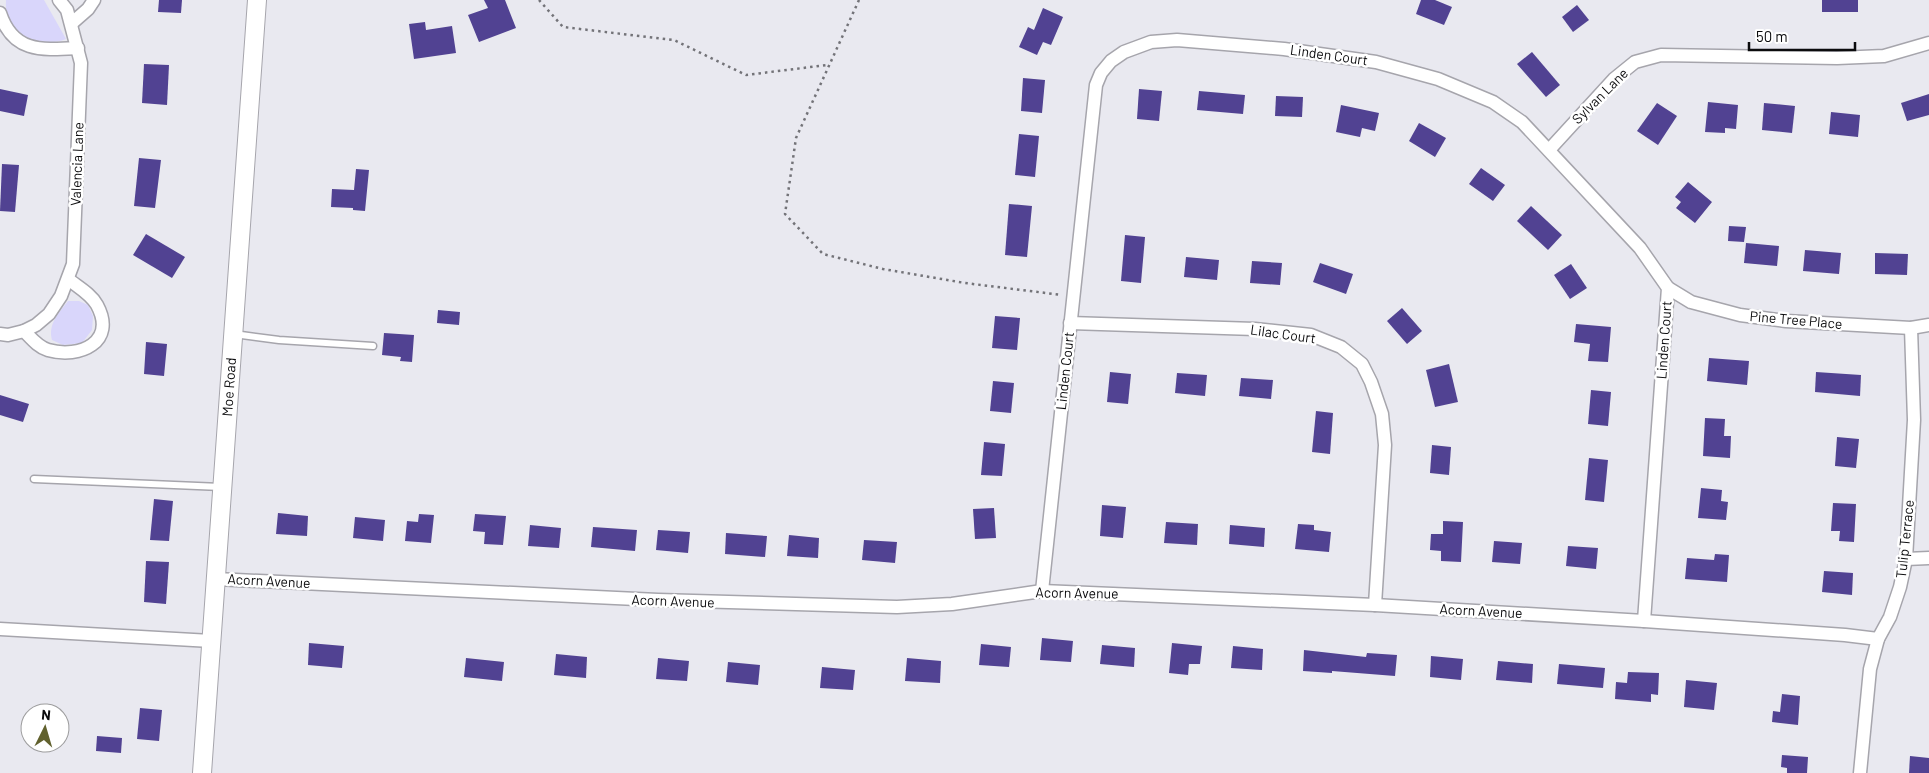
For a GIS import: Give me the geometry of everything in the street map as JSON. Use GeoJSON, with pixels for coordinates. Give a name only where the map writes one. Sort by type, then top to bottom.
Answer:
{"type":"FeatureCollection","features":[{"type":"Feature","properties":{"kind":"street"},"geometry":{"type":"LineString","coordinates":[[0,6],[1,0]]}},
{"type":"Feature","properties":{"kind":"street","name":"Valencia Lane"},"geometry":{"type":"LineString","coordinates":[[0,334],[8,335],[24,331],[36,325],[49,314],[61,296],[73,264],[81,63],[72,23],[67,10],[58,0]]}},
{"type":"Feature","properties":{"kind":"street"},"geometry":{"type":"LineString","coordinates":[[72,23],[88,9],[94,0]]}},
{"type":"Feature","properties":{"kind":"street","name":"Moe Road"},"geometry":{"type":"LineString","coordinates":[[202,773],[257,0]]}},
{"type":"Feature","properties":{"kind":"street"},"geometry":{"type":"LineString","coordinates":[[0,13],[7,30],[14,39],[24,44],[48,49],[78,48]]}},
{"type":"Feature","properties":{"kind":"street","name":"Linden Court"},"geometry":{"type":"LineString","coordinates":[[1042,591],[1096,85],[1101,73],[1111,61],[1138,46],[1151,42],[1177,40],[1284,49],[1376,62],[1438,79],[1493,102],[1522,122],[1640,248],[1668,288],[1644,621]]}},
{"type":"Feature","properties":{"kind":"street","name":"Sylvan Lane"},"geometry":{"type":"LineString","coordinates":[[1549,150],[1614,79],[1635,62],[1661,55],[1838,58],[1884,56],[1929,43]]}},
{"type":"Feature","properties":{"kind":"street"},"geometry":{"type":"LineString","coordinates":[[24,331],[36,343],[47,350],[69,354],[88,349],[96,342],[102,330],[102,318],[96,304],[87,293],[68,279]]}},
{"type":"Feature","properties":{"kind":"street","name":"Pine Tree Place"},"geometry":{"type":"LineString","coordinates":[[1668,288],[1691,302],[1740,314],[1786,321],[1911,328],[1929,325]]}},
{"type":"Feature","properties":{"kind":"street","name":"Lilac Court"},"geometry":{"type":"LineString","coordinates":[[1070,323],[1255,329],[1311,335],[1341,347],[1362,364],[1371,382],[1382,414],[1386,445],[1375,605]]}},
{"type":"Feature","properties":{"kind":"street","name":"Tulip Terrace"},"geometry":{"type":"LineString","coordinates":[[1860,773],[1870,669],[1878,639],[1890,617],[1900,587],[1906,559],[1914,420],[1911,328]]}},
{"type":"Feature","properties":{"kind":"street"},"geometry":{"type":"LineString","coordinates":[[1906,559],[1929,558]]}},
{"type":"Feature","properties":{"kind":"street","name":"Acorn Avenue"},"geometry":{"type":"LineString","coordinates":[[216,579],[658,600],[897,608],[952,604],[1042,591],[1375,605],[1644,621],[1835,634],[1878,639]]}},
{"type":"Feature","properties":{"kind":"street"},"geometry":{"type":"LineString","coordinates":[[0,629],[211,641]]}},
{"type":"Feature","properties":{"kind":"lane"},"geometry":{"type":"LineString","coordinates":[[233,334],[279,340],[373,346]]}},
{"type":"Feature","properties":{"kind":"lane"},"geometry":{"type":"LineString","coordinates":[[34,479],[222,487]]}},
{"type":"Feature","properties":{"kind":"path"},"geometry":{"type":"LineString","coordinates":[[538,0],[563,27],[674,40],[746,74],[828,65]]}},
{"type":"Feature","properties":{"kind":"path"},"geometry":{"type":"LineString","coordinates":[[859,0],[796,138],[785,214],[823,254],[883,269],[965,283],[1073,296]]}},
{"type":"Feature","properties":{"kind":"shaded area"},"geometry":{"type":"Polygon","coordinates":[[[6,0],[44,0],[66,39],[44,42],[24,36],[10,22],[6,0]]]}},
{"type":"Feature","properties":{"kind":"shaded area"},"geometry":{"type":"Polygon","coordinates":[[[68,301],[79,301],[88,305],[93,316],[92,330],[82,343],[63,345],[52,340],[51,329],[55,319],[68,301]]]}},
{"type":"Feature","properties":{"kind":"building"},"geometry":{"type":"Polygon","coordinates":[[[159,0],[182,0],[181,13],[158,12],[159,0]]]}},
{"type":"Feature","properties":{"kind":"building"},"geometry":{"type":"Polygon","coordinates":[[[484,0],[505,0],[516,28],[479,42],[468,15],[488,8],[484,0]]]}},
{"type":"Feature","properties":{"kind":"building"},"geometry":{"type":"Polygon","coordinates":[[[1421,0],[1435,0],[1452,7],[1444,25],[1416,14],[1421,0]]]}},
{"type":"Feature","properties":{"kind":"building"},"geometry":{"type":"Polygon","coordinates":[[[1822,0],[1858,0],[1858,12],[1822,12],[1822,0]]]}},
{"type":"Feature","properties":{"kind":"building"},"geometry":{"type":"Polygon","coordinates":[[[1577,5],[1589,20],[1573,32],[1562,17],[1577,5]]]}},
{"type":"Feature","properties":{"kind":"building"},"geometry":{"type":"Polygon","coordinates":[[[1043,8],[1063,17],[1051,45],[1043,42],[1037,55],[1019,47],[1028,27],[1034,30],[1043,8]]]}},
{"type":"Feature","properties":{"kind":"building"},"geometry":{"type":"Polygon","coordinates":[[[425,22],[426,30],[452,26],[456,53],[414,59],[409,24],[425,22]]]}},
{"type":"Feature","properties":{"kind":"building"},"geometry":{"type":"Polygon","coordinates":[[[1532,52],[1560,85],[1546,97],[1517,64],[1532,52]]]}},
{"type":"Feature","properties":{"kind":"building"},"geometry":{"type":"Polygon","coordinates":[[[144,64],[169,65],[167,105],[142,103],[144,64]]]}},
{"type":"Feature","properties":{"kind":"building"},"geometry":{"type":"Polygon","coordinates":[[[1023,78],[1045,80],[1042,113],[1021,111],[1023,78]]]}},
{"type":"Feature","properties":{"kind":"building"},"geometry":{"type":"Polygon","coordinates":[[[0,89],[28,95],[24,116],[0,111],[0,89]]]}},
{"type":"Feature","properties":{"kind":"building"},"geometry":{"type":"Polygon","coordinates":[[[1139,89],[1162,91],[1159,121],[1137,119],[1139,89]]]}},
{"type":"Feature","properties":{"kind":"building"},"geometry":{"type":"Polygon","coordinates":[[[1199,91],[1245,95],[1243,114],[1197,110],[1199,91]]]}},
{"type":"Feature","properties":{"kind":"building"},"geometry":{"type":"Polygon","coordinates":[[[1929,94],[1929,115],[1907,121],[1901,103],[1929,94]]]}},
{"type":"Feature","properties":{"kind":"building"},"geometry":{"type":"Polygon","coordinates":[[[1276,96],[1303,97],[1302,117],[1275,116],[1276,96]]]}},
{"type":"Feature","properties":{"kind":"building"},"geometry":{"type":"Polygon","coordinates":[[[1708,102],[1738,105],[1736,129],[1725,128],[1725,133],[1705,132],[1708,102]]]}},
{"type":"Feature","properties":{"kind":"building"},"geometry":{"type":"Polygon","coordinates":[[[1657,103],[1677,116],[1658,145],[1637,131],[1657,103]]]}},
{"type":"Feature","properties":{"kind":"building"},"geometry":{"type":"Polygon","coordinates":[[[1764,103],[1795,106],[1792,133],[1762,130],[1764,103]]]}},
{"type":"Feature","properties":{"kind":"building"},"geometry":{"type":"Polygon","coordinates":[[[1341,105],[1379,113],[1375,131],[1362,128],[1360,137],[1336,132],[1341,105]]]}},
{"type":"Feature","properties":{"kind":"building"},"geometry":{"type":"Polygon","coordinates":[[[1831,112],[1860,115],[1858,137],[1829,134],[1831,112]]]}},
{"type":"Feature","properties":{"kind":"building"},"geometry":{"type":"Polygon","coordinates":[[[1419,123],[1446,138],[1435,157],[1409,141],[1419,123]]]}},
{"type":"Feature","properties":{"kind":"building"},"geometry":{"type":"Polygon","coordinates":[[[1019,134],[1039,136],[1035,177],[1015,175],[1019,134]]]}},
{"type":"Feature","properties":{"kind":"building"},"geometry":{"type":"Polygon","coordinates":[[[139,158],[161,160],[155,208],[134,206],[139,158]]]}},
{"type":"Feature","properties":{"kind":"building"},"geometry":{"type":"Polygon","coordinates":[[[2,164],[19,165],[15,212],[0,211],[2,164]]]}},
{"type":"Feature","properties":{"kind":"building"},"geometry":{"type":"Polygon","coordinates":[[[1481,168],[1505,185],[1493,201],[1469,184],[1481,168]]]}},
{"type":"Feature","properties":{"kind":"building"},"geometry":{"type":"Polygon","coordinates":[[[356,169],[369,170],[365,211],[353,210],[353,208],[331,207],[332,189],[354,190],[356,169]]]}},
{"type":"Feature","properties":{"kind":"building"},"geometry":{"type":"Polygon","coordinates":[[[1688,182],[1712,202],[1695,223],[1676,208],[1681,202],[1675,197],[1688,182]]]}},
{"type":"Feature","properties":{"kind":"building"},"geometry":{"type":"Polygon","coordinates":[[[1009,204],[1032,206],[1027,257],[1005,255],[1009,204]]]}},
{"type":"Feature","properties":{"kind":"building"},"geometry":{"type":"Polygon","coordinates":[[[1531,206],[1562,235],[1548,250],[1517,221],[1531,206]]]}},
{"type":"Feature","properties":{"kind":"building"},"geometry":{"type":"Polygon","coordinates":[[[1729,226],[1746,227],[1744,242],[1728,241],[1729,226]]]}},
{"type":"Feature","properties":{"kind":"building"},"geometry":{"type":"Polygon","coordinates":[[[146,234],[185,257],[172,278],[133,255],[146,234]]]}},
{"type":"Feature","properties":{"kind":"building"},"geometry":{"type":"Polygon","coordinates":[[[1125,235],[1145,237],[1141,283],[1121,281],[1125,235]]]}},
{"type":"Feature","properties":{"kind":"building"},"geometry":{"type":"Polygon","coordinates":[[[1746,243],[1779,246],[1777,266],[1744,263],[1746,243]]]}},
{"type":"Feature","properties":{"kind":"building"},"geometry":{"type":"Polygon","coordinates":[[[1805,250],[1841,253],[1839,274],[1803,271],[1805,250]]]}},
{"type":"Feature","properties":{"kind":"building"},"geometry":{"type":"Polygon","coordinates":[[[1875,253],[1908,254],[1907,275],[1875,274],[1875,253]]]}},
{"type":"Feature","properties":{"kind":"building"},"geometry":{"type":"Polygon","coordinates":[[[1186,257],[1219,260],[1217,280],[1184,277],[1186,257]]]}},
{"type":"Feature","properties":{"kind":"building"},"geometry":{"type":"Polygon","coordinates":[[[1252,261],[1282,263],[1280,285],[1250,283],[1252,261]]]}},
{"type":"Feature","properties":{"kind":"building"},"geometry":{"type":"Polygon","coordinates":[[[1320,263],[1353,274],[1346,294],[1313,282],[1320,263]]]}},
{"type":"Feature","properties":{"kind":"building"},"geometry":{"type":"Polygon","coordinates":[[[1571,264],[1587,288],[1570,299],[1554,275],[1571,264]]]}},
{"type":"Feature","properties":{"kind":"building"},"geometry":{"type":"Polygon","coordinates":[[[1402,308],[1422,331],[1407,344],[1387,321],[1402,308]]]}},
{"type":"Feature","properties":{"kind":"building"},"geometry":{"type":"Polygon","coordinates":[[[438,310],[460,312],[459,325],[437,323],[438,310]]]}},
{"type":"Feature","properties":{"kind":"building"},"geometry":{"type":"Polygon","coordinates":[[[995,316],[1020,318],[1017,350],[992,348],[995,316]]]}},
{"type":"Feature","properties":{"kind":"building"},"geometry":{"type":"Polygon","coordinates":[[[1576,324],[1611,327],[1608,362],[1588,361],[1590,344],[1574,342],[1576,324]]]}},
{"type":"Feature","properties":{"kind":"building"},"geometry":{"type":"Polygon","coordinates":[[[384,333],[414,335],[412,362],[400,361],[401,357],[382,355],[384,333]]]}},
{"type":"Feature","properties":{"kind":"building"},"geometry":{"type":"Polygon","coordinates":[[[146,342],[167,344],[164,376],[144,374],[146,342]]]}},
{"type":"Feature","properties":{"kind":"building"},"geometry":{"type":"Polygon","coordinates":[[[1709,358],[1749,361],[1747,385],[1707,381],[1709,358]]]}},
{"type":"Feature","properties":{"kind":"building"},"geometry":{"type":"Polygon","coordinates":[[[1449,364],[1458,402],[1435,407],[1426,370],[1449,364]]]}},
{"type":"Feature","properties":{"kind":"building"},"geometry":{"type":"Polygon","coordinates":[[[1110,372],[1131,374],[1128,404],[1107,402],[1110,372]]]}},
{"type":"Feature","properties":{"kind":"building"},"geometry":{"type":"Polygon","coordinates":[[[1816,372],[1861,375],[1860,396],[1815,392],[1816,372]]]}},
{"type":"Feature","properties":{"kind":"building"},"geometry":{"type":"Polygon","coordinates":[[[1177,373],[1207,375],[1205,396],[1175,393],[1177,373]]]}},
{"type":"Feature","properties":{"kind":"building"},"geometry":{"type":"Polygon","coordinates":[[[1241,378],[1273,380],[1271,399],[1239,396],[1241,378]]]}},
{"type":"Feature","properties":{"kind":"building"},"geometry":{"type":"Polygon","coordinates":[[[993,381],[1014,383],[1011,413],[990,411],[993,381]]]}},
{"type":"Feature","properties":{"kind":"building"},"geometry":{"type":"Polygon","coordinates":[[[1591,390],[1611,392],[1608,426],[1588,424],[1591,390]]]}},
{"type":"Feature","properties":{"kind":"building"},"geometry":{"type":"Polygon","coordinates":[[[0,395],[29,404],[23,422],[0,415],[0,395]]]}},
{"type":"Feature","properties":{"kind":"building"},"geometry":{"type":"Polygon","coordinates":[[[1316,411],[1333,413],[1330,454],[1312,452],[1316,411]]]}},
{"type":"Feature","properties":{"kind":"building"},"geometry":{"type":"Polygon","coordinates":[[[1705,418],[1725,419],[1724,436],[1731,436],[1730,458],[1703,456],[1705,418]]]}},
{"type":"Feature","properties":{"kind":"building"},"geometry":{"type":"Polygon","coordinates":[[[1837,437],[1859,439],[1856,468],[1835,466],[1837,437]]]}},
{"type":"Feature","properties":{"kind":"building"},"geometry":{"type":"Polygon","coordinates":[[[984,442],[1005,444],[1002,476],[981,475],[984,442]]]}},
{"type":"Feature","properties":{"kind":"building"},"geometry":{"type":"Polygon","coordinates":[[[1432,445],[1451,447],[1449,475],[1430,473],[1432,445]]]}},
{"type":"Feature","properties":{"kind":"building"},"geometry":{"type":"Polygon","coordinates":[[[1589,458],[1608,460],[1604,502],[1585,500],[1589,458]]]}},
{"type":"Feature","properties":{"kind":"building"},"geometry":{"type":"Polygon","coordinates":[[[1701,488],[1722,490],[1721,501],[1728,502],[1726,520],[1698,518],[1701,488]]]}},
{"type":"Feature","properties":{"kind":"building"},"geometry":{"type":"Polygon","coordinates":[[[154,499],[173,501],[169,541],[150,540],[154,499]]]}},
{"type":"Feature","properties":{"kind":"building"},"geometry":{"type":"Polygon","coordinates":[[[1833,503],[1856,504],[1854,542],[1839,541],[1840,531],[1831,531],[1833,503]]]}},
{"type":"Feature","properties":{"kind":"building"},"geometry":{"type":"Polygon","coordinates":[[[1102,505],[1126,507],[1123,538],[1100,536],[1102,505]]]}},
{"type":"Feature","properties":{"kind":"building"},"geometry":{"type":"Polygon","coordinates":[[[994,508],[996,538],[975,539],[973,509],[994,508]]]}},
{"type":"Feature","properties":{"kind":"building"},"geometry":{"type":"Polygon","coordinates":[[[278,513],[308,516],[307,536],[276,534],[278,513]]]}},
{"type":"Feature","properties":{"kind":"building"},"geometry":{"type":"Polygon","coordinates":[[[419,514],[434,515],[431,543],[405,541],[407,521],[418,522],[419,514]]]}},
{"type":"Feature","properties":{"kind":"building"},"geometry":{"type":"Polygon","coordinates":[[[475,514],[506,516],[503,545],[484,544],[485,532],[473,531],[475,514]]]}},
{"type":"Feature","properties":{"kind":"building"},"geometry":{"type":"Polygon","coordinates":[[[355,517],[385,520],[383,541],[353,538],[355,517]]]}},
{"type":"Feature","properties":{"kind":"building"},"geometry":{"type":"Polygon","coordinates":[[[1443,521],[1463,522],[1461,562],[1441,561],[1441,551],[1430,550],[1431,534],[1443,534],[1443,521]]]}},
{"type":"Feature","properties":{"kind":"building"},"geometry":{"type":"Polygon","coordinates":[[[1166,522],[1198,524],[1197,545],[1164,543],[1166,522]]]}},
{"type":"Feature","properties":{"kind":"building"},"geometry":{"type":"Polygon","coordinates":[[[1298,524],[1314,525],[1314,530],[1331,532],[1329,552],[1295,549],[1298,524]]]}},
{"type":"Feature","properties":{"kind":"building"},"geometry":{"type":"Polygon","coordinates":[[[530,525],[561,528],[559,548],[528,546],[530,525]]]}},
{"type":"Feature","properties":{"kind":"building"},"geometry":{"type":"Polygon","coordinates":[[[1230,525],[1265,528],[1264,547],[1229,544],[1230,525]]]}},
{"type":"Feature","properties":{"kind":"building"},"geometry":{"type":"Polygon","coordinates":[[[593,527],[637,530],[635,551],[591,547],[593,527]]]}},
{"type":"Feature","properties":{"kind":"building"},"geometry":{"type":"Polygon","coordinates":[[[658,530],[690,532],[688,553],[656,550],[658,530]]]}},
{"type":"Feature","properties":{"kind":"building"},"geometry":{"type":"Polygon","coordinates":[[[726,533],[767,536],[765,557],[725,554],[726,533]]]}},
{"type":"Feature","properties":{"kind":"building"},"geometry":{"type":"Polygon","coordinates":[[[789,535],[819,538],[818,558],[787,556],[789,535]]]}},
{"type":"Feature","properties":{"kind":"building"},"geometry":{"type":"Polygon","coordinates":[[[864,540],[897,542],[895,563],[862,560],[864,540]]]}},
{"type":"Feature","properties":{"kind":"building"},"geometry":{"type":"Polygon","coordinates":[[[1494,541],[1522,543],[1520,564],[1492,562],[1494,541]]]}},
{"type":"Feature","properties":{"kind":"building"},"geometry":{"type":"Polygon","coordinates":[[[1568,546],[1598,548],[1596,569],[1566,566],[1568,546]]]}},
{"type":"Feature","properties":{"kind":"building"},"geometry":{"type":"Polygon","coordinates":[[[1715,554],[1729,555],[1727,582],[1685,579],[1687,558],[1714,560],[1715,554]]]}},
{"type":"Feature","properties":{"kind":"building"},"geometry":{"type":"Polygon","coordinates":[[[146,561],[169,562],[166,604],[144,602],[146,561]]]}},
{"type":"Feature","properties":{"kind":"building"},"geometry":{"type":"Polygon","coordinates":[[[1824,571],[1853,573],[1852,595],[1822,592],[1824,571]]]}},
{"type":"Feature","properties":{"kind":"building"},"geometry":{"type":"Polygon","coordinates":[[[1042,638],[1073,641],[1071,662],[1040,660],[1042,638]]]}},
{"type":"Feature","properties":{"kind":"building"},"geometry":{"type":"Polygon","coordinates":[[[309,643],[344,646],[342,668],[308,665],[309,643]]]}},
{"type":"Feature","properties":{"kind":"building"},"geometry":{"type":"Polygon","coordinates":[[[1172,643],[1202,646],[1200,664],[1189,664],[1188,675],[1169,673],[1172,643]]]}},
{"type":"Feature","properties":{"kind":"building"},"geometry":{"type":"Polygon","coordinates":[[[981,644],[1011,647],[1009,667],[979,665],[981,644]]]}},
{"type":"Feature","properties":{"kind":"building"},"geometry":{"type":"Polygon","coordinates":[[[1102,645],[1135,648],[1134,667],[1100,664],[1102,645]]]}},
{"type":"Feature","properties":{"kind":"building"},"geometry":{"type":"Polygon","coordinates":[[[1233,646],[1263,649],[1262,670],[1231,668],[1233,646]]]}},
{"type":"Feature","properties":{"kind":"building"},"geometry":{"type":"Polygon","coordinates":[[[1304,650],[1366,657],[1367,653],[1397,655],[1395,676],[1332,671],[1332,673],[1303,671],[1304,650]]]}},
{"type":"Feature","properties":{"kind":"building"},"geometry":{"type":"Polygon","coordinates":[[[556,654],[587,657],[586,678],[554,675],[556,654]]]}},
{"type":"Feature","properties":{"kind":"building"},"geometry":{"type":"Polygon","coordinates":[[[1431,656],[1463,659],[1461,680],[1430,677],[1431,656]]]}},
{"type":"Feature","properties":{"kind":"building"},"geometry":{"type":"Polygon","coordinates":[[[466,658],[504,662],[502,681],[464,677],[466,658]]]}},
{"type":"Feature","properties":{"kind":"building"},"geometry":{"type":"Polygon","coordinates":[[[658,658],[689,661],[687,681],[656,679],[658,658]]]}},
{"type":"Feature","properties":{"kind":"building"},"geometry":{"type":"Polygon","coordinates":[[[907,658],[941,661],[940,683],[905,681],[907,658]]]}},
{"type":"Feature","properties":{"kind":"building"},"geometry":{"type":"Polygon","coordinates":[[[1498,661],[1533,664],[1532,683],[1496,680],[1498,661]]]}},
{"type":"Feature","properties":{"kind":"building"},"geometry":{"type":"Polygon","coordinates":[[[728,662],[760,665],[758,685],[726,682],[728,662]]]}},
{"type":"Feature","properties":{"kind":"building"},"geometry":{"type":"Polygon","coordinates":[[[1559,664],[1605,668],[1603,688],[1557,684],[1559,664]]]}},
{"type":"Feature","properties":{"kind":"building"},"geometry":{"type":"Polygon","coordinates":[[[822,667],[855,670],[853,690],[820,688],[822,667]]]}},
{"type":"Feature","properties":{"kind":"building"},"geometry":{"type":"Polygon","coordinates":[[[1628,672],[1659,673],[1658,695],[1651,694],[1651,702],[1615,699],[1616,682],[1627,683],[1628,672]]]}},
{"type":"Feature","properties":{"kind":"building"},"geometry":{"type":"Polygon","coordinates":[[[1686,680],[1717,683],[1714,710],[1684,707],[1686,680]]]}},
{"type":"Feature","properties":{"kind":"building"},"geometry":{"type":"Polygon","coordinates":[[[1782,694],[1800,696],[1798,725],[1772,722],[1773,711],[1780,712],[1782,694]]]}},
{"type":"Feature","properties":{"kind":"building"},"geometry":{"type":"Polygon","coordinates":[[[140,708],[162,710],[159,741],[137,739],[140,708]]]}},
{"type":"Feature","properties":{"kind":"building"},"geometry":{"type":"Polygon","coordinates":[[[97,736],[122,738],[121,753],[96,751],[97,736]]]}},
{"type":"Feature","properties":{"kind":"building"},"geometry":{"type":"Polygon","coordinates":[[[1782,755],[1808,757],[1807,773],[1787,773],[1787,768],[1781,767],[1782,755]]]}},
{"type":"Feature","properties":{"kind":"building"},"geometry":{"type":"Polygon","coordinates":[[[1910,756],[1929,758],[1929,773],[1909,773],[1910,756]]]}}]}
